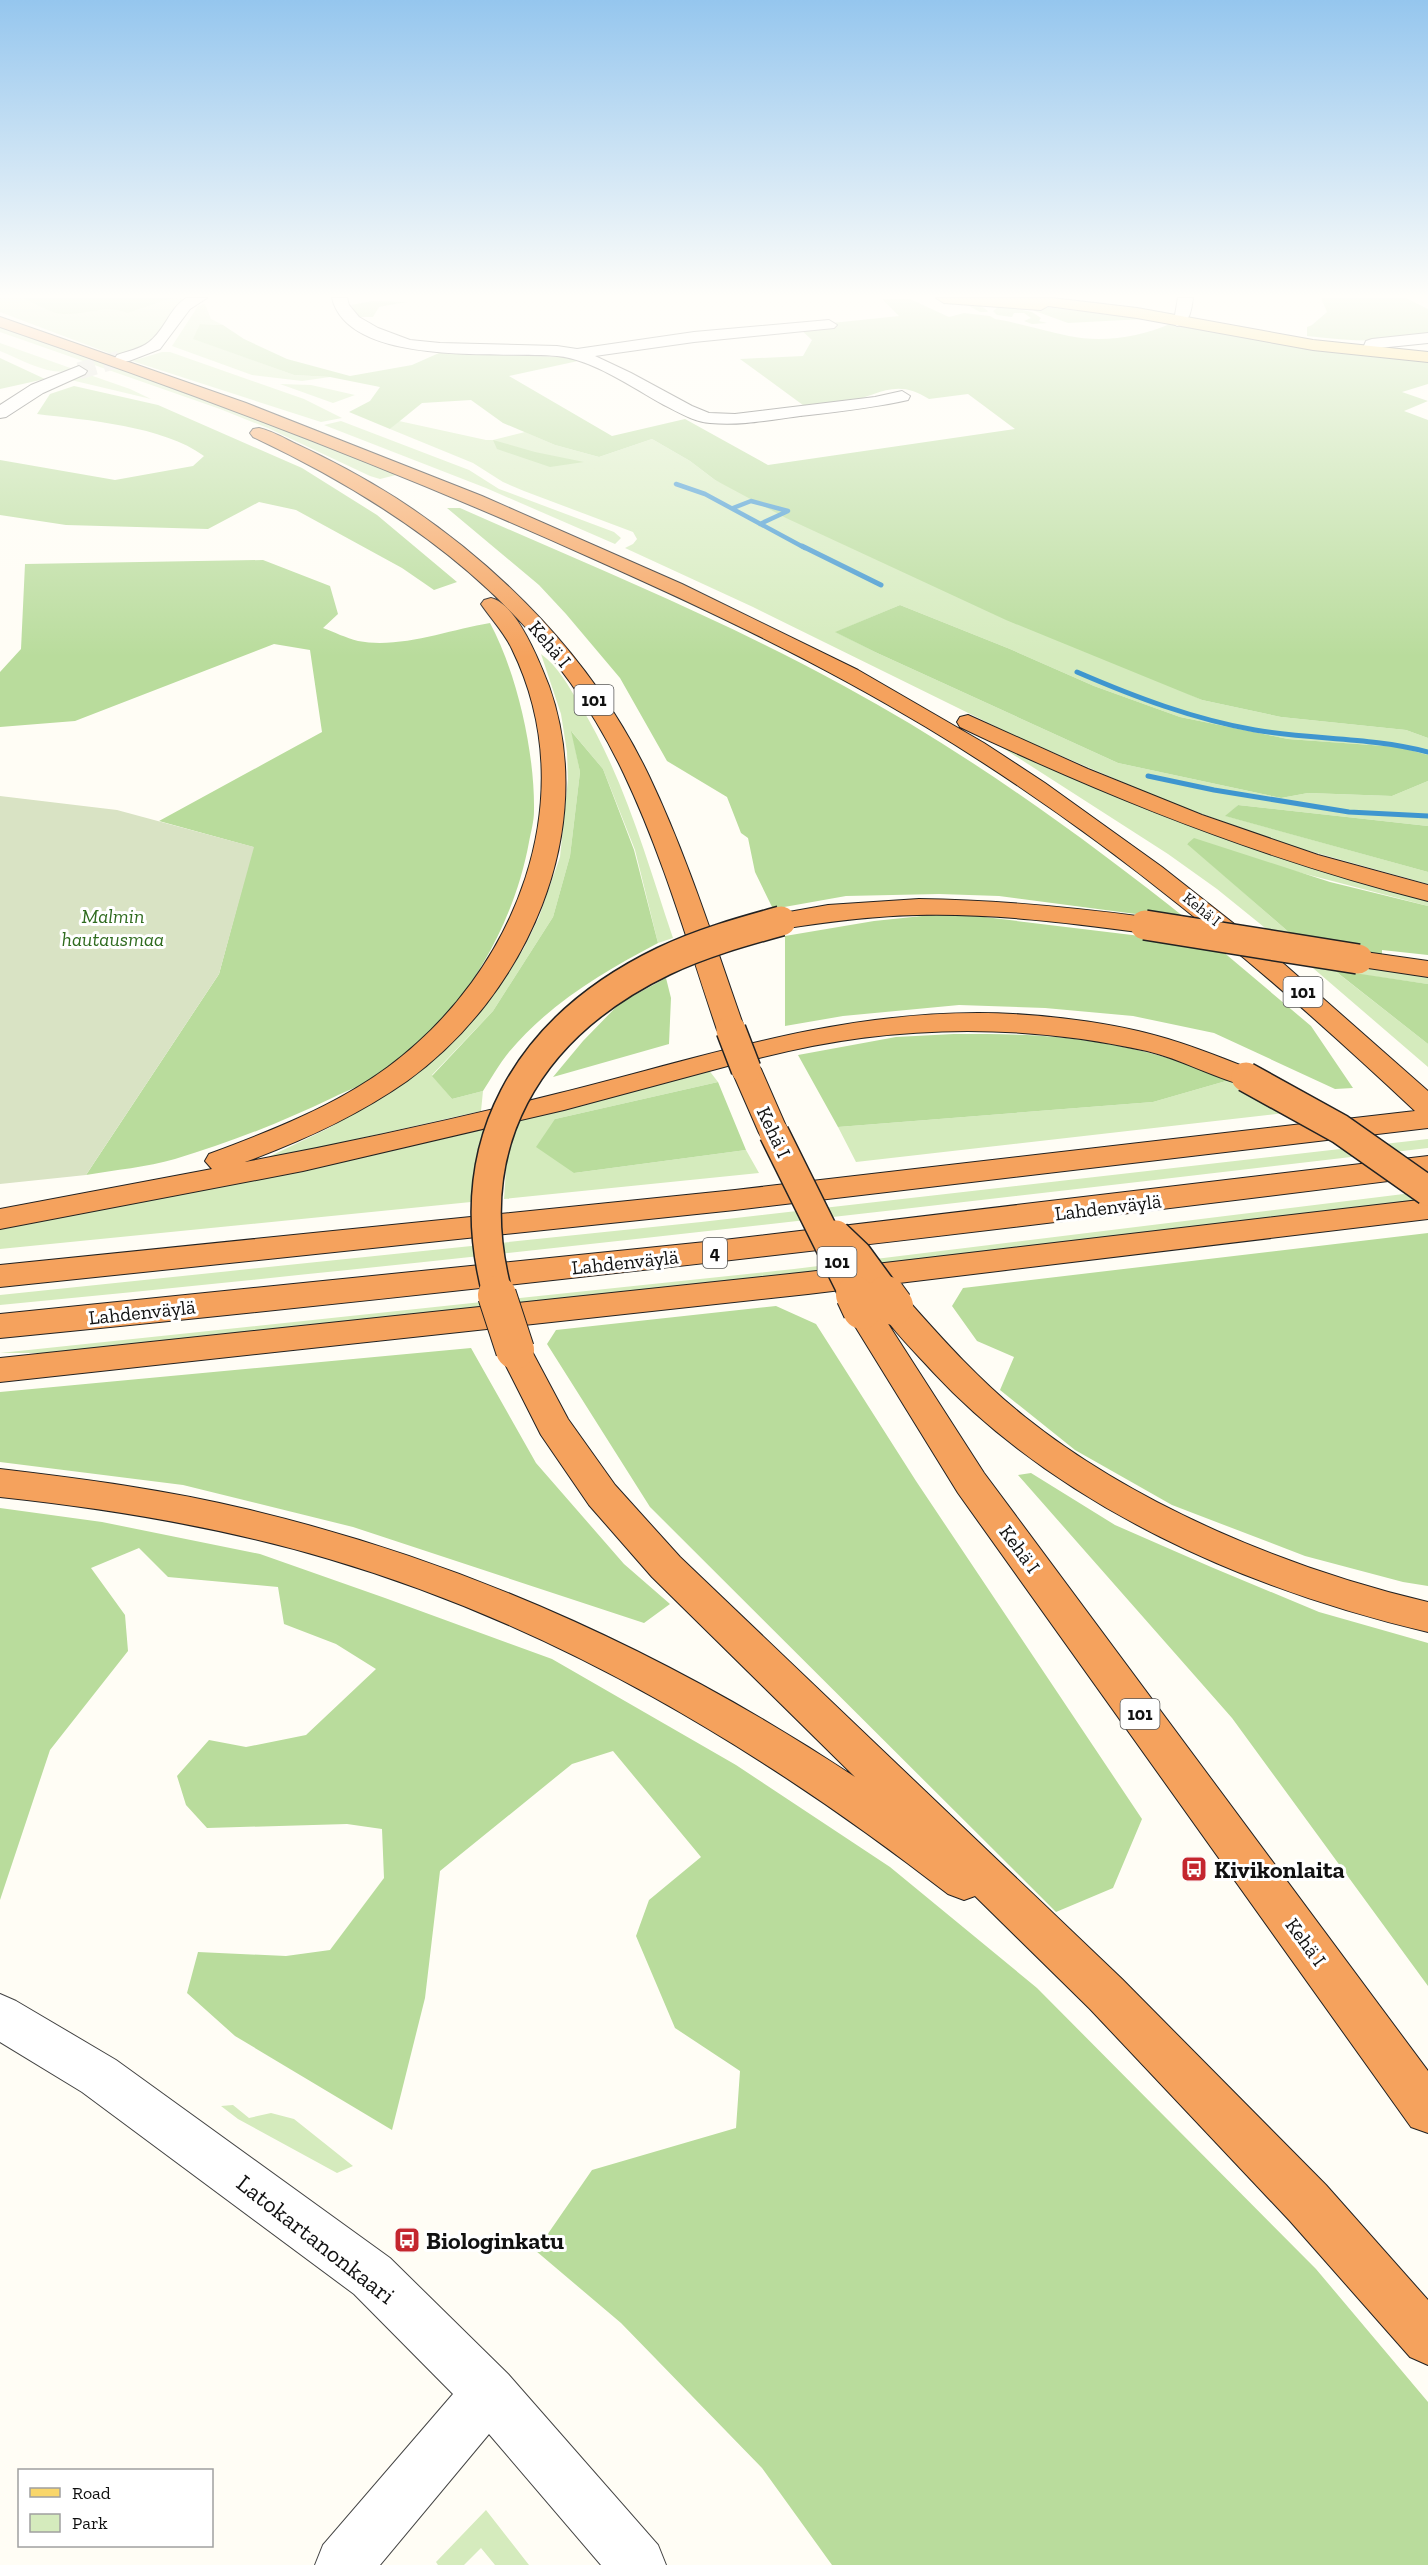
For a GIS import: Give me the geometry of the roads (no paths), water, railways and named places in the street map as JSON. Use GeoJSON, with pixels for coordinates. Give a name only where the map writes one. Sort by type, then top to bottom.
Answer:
{"type":"FeatureCollection","features":[{"type":"Feature","properties":{"kind":"highway","name":"Kehä I"},"geometry":{"type":"LineString","coordinates":[[222,418],[355,481],[397,506],[451,545],[513,600],[547,637],[599,706],[619,741],[665,842],[746,1069],[812,1213],[878,1308],[971,1483],[1428,2110]]}},
{"type":"Feature","properties":{"kind":"highway","name":"Kehä I"},"geometry":{"type":"LineString","coordinates":[[273,418],[364,452],[595,551],[777,638],[946,730],[1092,826],[1205,910],[1283,975],[1428,1107]]}},
{"type":"Feature","properties":{"kind":"highway"},"geometry":{"type":"LineString","coordinates":[[7,1218],[180,1175],[277,1140],[329,1115],[373,1090],[420,1056],[444,1035],[474,1001],[500,964],[517,931],[542,871],[552,816],[555,766],[549,723],[531,668],[513,632],[474,582],[457,566],[451,545]]}},
{"type":"Feature","properties":{"kind":"highway"},"geometry":{"type":"LineString","coordinates":[[777,638],[890,684],[1023,749],[1146,803],[1266,846],[1428,893]]}},
{"type":"Feature","properties":{"kind":"highway"},"geometry":{"type":"LineString","coordinates":[[1428,969],[1145,925],[1026,910],[949,905],[864,909],[781,921],[711,940],[659,962],[625,981],[569,1022],[532,1062],[505,1108],[489,1161],[486,1198],[487,1244],[496,1295],[515,1350],[560,1435],[602,1495],[666,1567],[1106,1994],[1308,2203],[1428,2339]]}},
{"type":"Feature","properties":{"kind":"highway"},"geometry":{"type":"LineString","coordinates":[[7,1218],[303,1161],[417,1136],[564,1101],[763,1048],[871,1028],[935,1022],[981,1021],[1074,1029],[1158,1045],[1246,1077],[1292,1099],[1340,1127],[1428,1191]]}},
{"type":"Feature","properties":{"kind":"highway"},"geometry":{"type":"LineString","coordinates":[[0,1276],[758,1198],[1428,1119]]}},
{"type":"Feature","properties":{"kind":"highway","name":"Lahdenväylä"},"geometry":{"type":"LineString","coordinates":[[0,1326],[708,1254],[1086,1210],[1428,1166]]}},
{"type":"Feature","properties":{"kind":"highway"},"geometry":{"type":"LineString","coordinates":[[0,1370],[772,1287],[1428,1209]]}},
{"type":"Feature","properties":{"kind":"highway"},"geometry":{"type":"LineString","coordinates":[[878,1308],[937,1357],[989,1407],[1052,1454],[1109,1490],[1217,1548],[1285,1576],[1397,1610],[1428,1617]]}},
{"type":"Feature","properties":{"kind":"highway"},"geometry":{"type":"LineString","coordinates":[[0,1483],[40,1486],[161,1506],[259,1526],[341,1549],[456,1588],[559,1631],[643,1671],[813,1771],[953,1871],[1106,1994]]}},
{"type":"Feature","properties":{"kind":"street"},"geometry":{"type":"LineString","coordinates":[[713,418],[746,418]]}},
{"type":"Feature","properties":{"kind":"street","name":"Latokartanonkaari"},"geometry":{"type":"LineString","coordinates":[[0,2016],[99,2076],[372,2277],[489,2393],[638,2565]]}},
{"type":"Feature","properties":{"kind":"street"},"geometry":{"type":"LineString","coordinates":[[343,2565],[489,2393]]}},
{"type":"Feature","properties":{"kind":"waterway"},"geometry":{"type":"LineString","coordinates":[[676,484],[705,494],[760,524]]}},
{"type":"Feature","properties":{"kind":"waterway"},"geometry":{"type":"LineString","coordinates":[[733,508],[751,501],[788,511],[760,524]]}},
{"type":"Feature","properties":{"kind":"waterway"},"geometry":{"type":"LineString","coordinates":[[760,524],[805,548]]}},
{"type":"Feature","properties":{"kind":"waterway"},"geometry":{"type":"LineString","coordinates":[[802,546],[881,585]]}},
{"type":"Feature","properties":{"kind":"waterway"},"geometry":{"type":"LineString","coordinates":[[1077,672],[1164,706],[1209,720],[1255,730],[1364,741],[1428,752]]}},
{"type":"Feature","properties":{"kind":"waterway"},"geometry":{"type":"LineString","coordinates":[[1148,776],[1214,790],[1349,812],[1428,816]]}},
{"type":"Feature","properties":{"kind":"place","name":"Kivikonlaita"},"geometry":{"type":"Point","coordinates":[1194,1869]}},
{"type":"Feature","properties":{"kind":"place","name":"Biologinkatu"},"geometry":{"type":"Point","coordinates":[407,2240]}},
{"type":"Feature","properties":{"kind":"park label","name":"Malmin hautausmaa"},"geometry":{"type":"Point","coordinates":[113,928]}}]}
